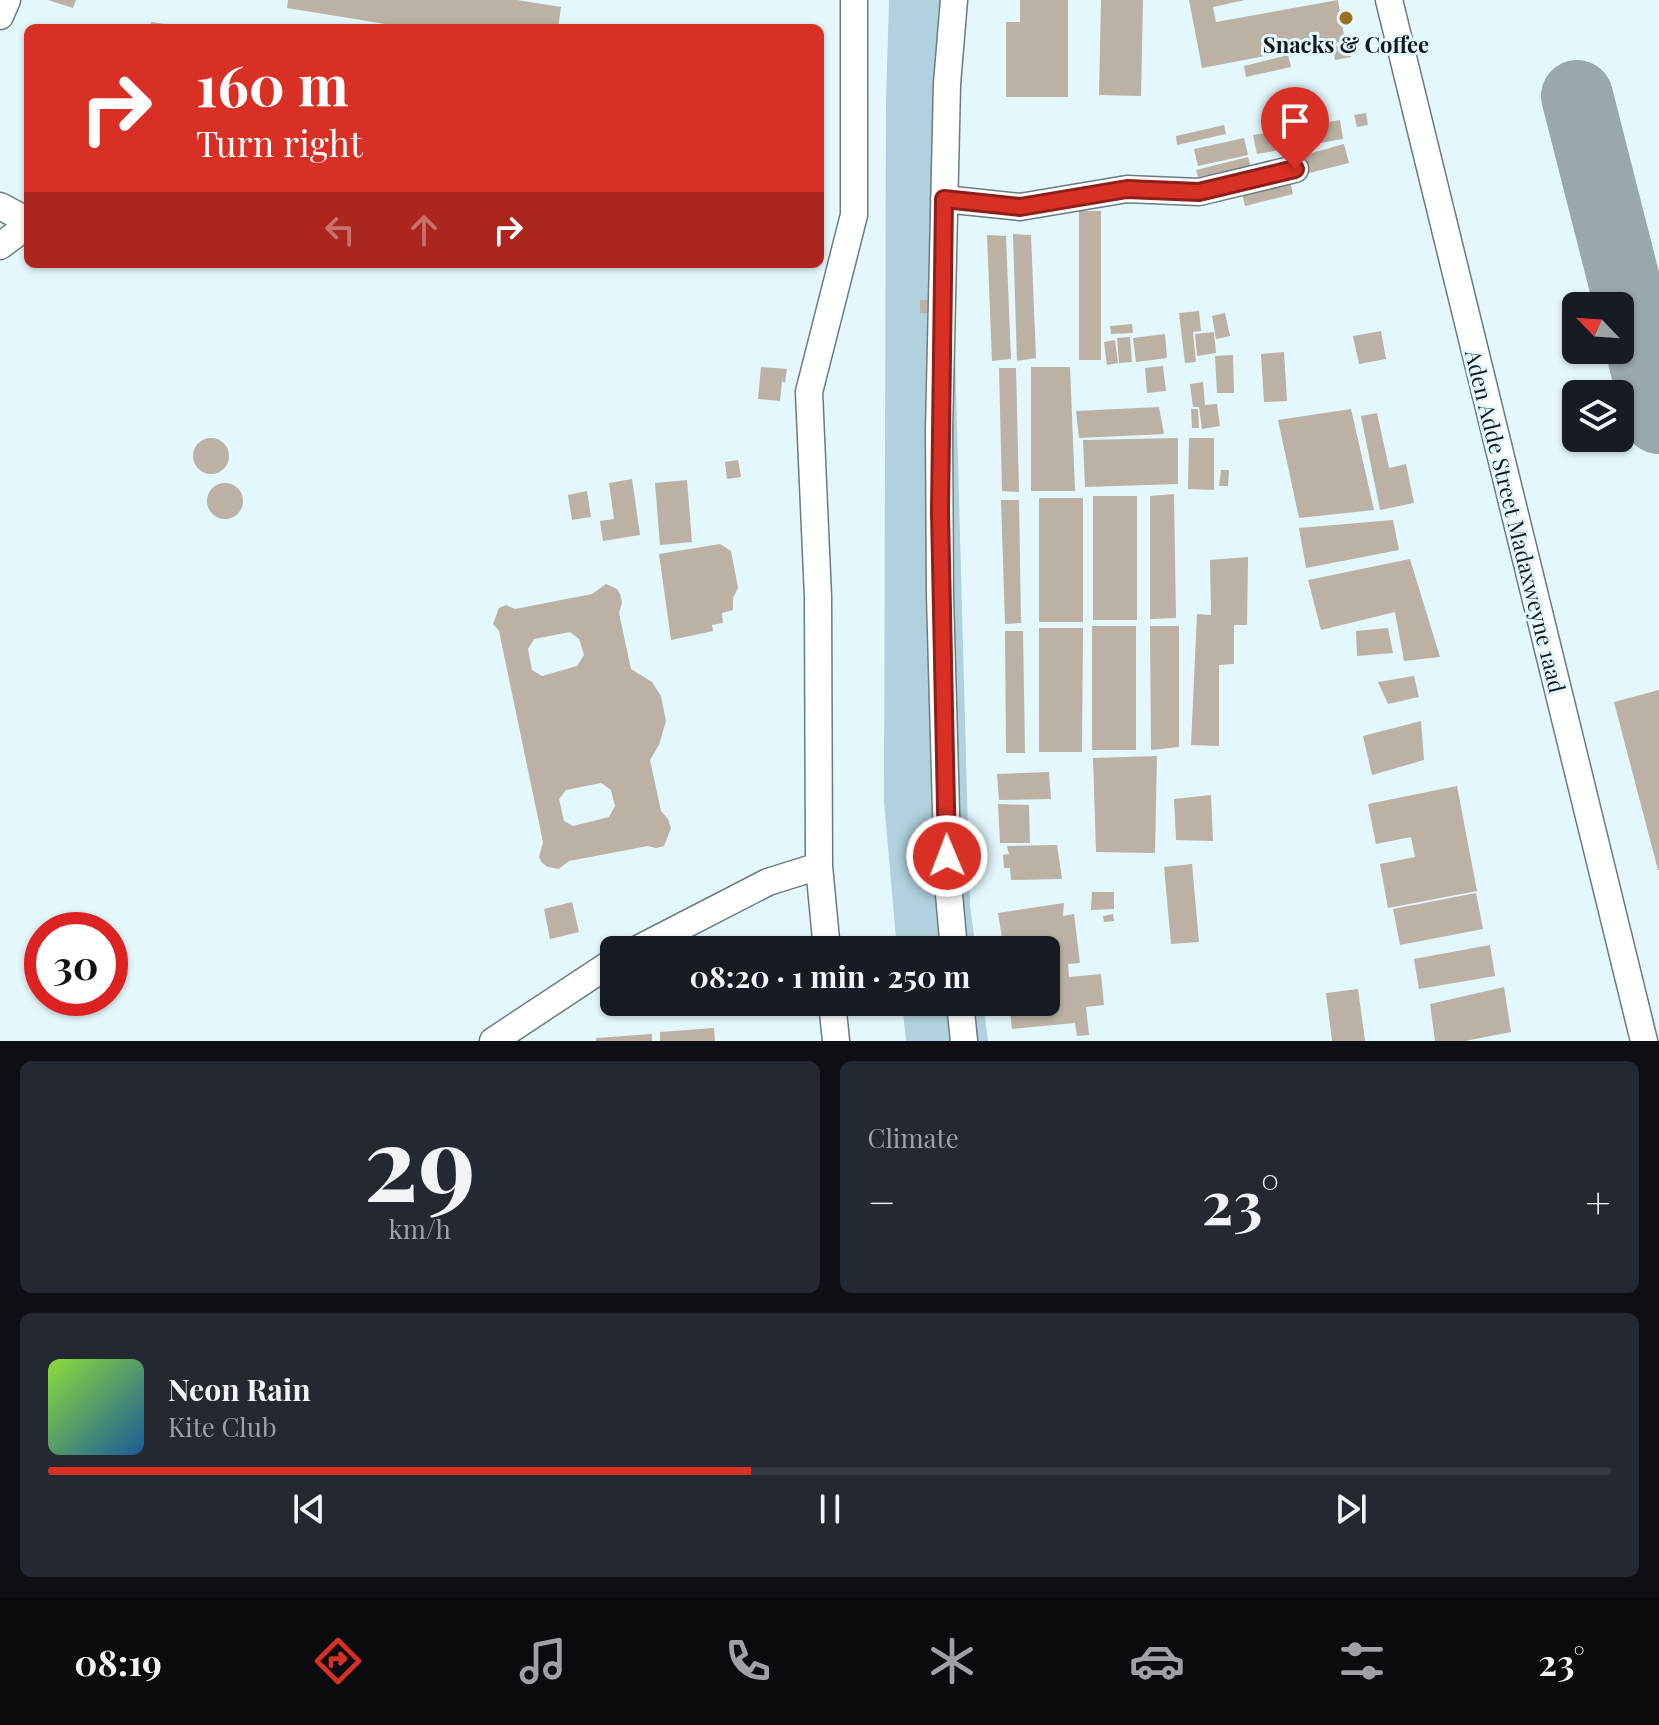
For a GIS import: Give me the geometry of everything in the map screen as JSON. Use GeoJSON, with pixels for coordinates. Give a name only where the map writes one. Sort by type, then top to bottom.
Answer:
{"type":"FeatureCollection","features":[{"type":"Feature","properties":{"kind":"street"},"geometry":{"type":"LineString","coordinates":[[0,16],[7,0]]}},
{"type":"Feature","properties":{"kind":"street"},"geometry":{"type":"LineString","coordinates":[[826,936],[819,866],[818,597],[809,392],[854,215],[854,0]]}},
{"type":"Feature","properties":{"kind":"street"},"geometry":{"type":"LineString","coordinates":[[953,936],[948,883],[940,595],[939,430],[947,84],[954,0]]}},
{"type":"Feature","properties":{"kind":"street","name":"Aden Adde Street Madaxweyne 1aad"},"geometry":{"type":"LineString","coordinates":[[1389,0],[1644,1041]]}},
{"type":"Feature","properties":{"kind":"street"},"geometry":{"type":"LineString","coordinates":[[944,199],[1020,207],[1127,189],[1199,192],[1295,169]]}},
{"type":"Feature","properties":{"kind":"street"},"geometry":{"type":"LineString","coordinates":[[0,206],[24,221]]}},
{"type":"Feature","properties":{"kind":"street"},"geometry":{"type":"LineString","coordinates":[[0,246],[24,226]]}},
{"type":"Feature","properties":{"kind":"street"},"geometry":{"type":"LineString","coordinates":[[663,936],[768,882],[819,866]]}},
{"type":"Feature","properties":{"kind":"street"},"geometry":{"type":"LineString","coordinates":[[493,1041],[600,970]]}},
{"type":"Feature","properties":{"kind":"street"},"geometry":{"type":"LineString","coordinates":[[833,1016],[836,1041]]}},
{"type":"Feature","properties":{"kind":"street"},"geometry":{"type":"LineString","coordinates":[[961,1016],[964,1041]]}},
{"type":"Feature","properties":{"kind":"shaded area"},"geometry":{"type":"Polygon","coordinates":[[[889,0],[964,0],[950,164],[970,906],[974,936],[896,936],[884,801],[889,0]]]}},
{"type":"Feature","properties":{"kind":"shaded area"},"geometry":{"type":"Polygon","coordinates":[[[903,1016],[985,1016],[988,1041],[906,1041],[903,1016]]]}},
{"type":"Feature","properties":{"kind":"building"},"geometry":{"type":"Polygon","coordinates":[[[48,0],[76,0],[73,8],[48,0]]]}},
{"type":"Feature","properties":{"kind":"building"},"geometry":{"type":"Polygon","coordinates":[[[288,0],[517,0],[561,7],[559,24],[385,24],[287,8],[288,0]]]}},
{"type":"Feature","properties":{"kind":"building"},"geometry":{"type":"Polygon","coordinates":[[[1020,0],[1068,0],[1068,97],[1006,97],[1006,22],[1020,22],[1020,0]]]}},
{"type":"Feature","properties":{"kind":"building"},"geometry":{"type":"Polygon","coordinates":[[[1101,0],[1143,0],[1141,96],[1099,95],[1101,0]]]}},
{"type":"Feature","properties":{"kind":"building"},"geometry":{"type":"Polygon","coordinates":[[[1189,0],[1245,0],[1213,7],[1216,22],[1338,0],[1345,41],[1202,68],[1189,0]]]}},
{"type":"Feature","properties":{"kind":"building"},"geometry":{"type":"Polygon","coordinates":[[[1348,44],[1351,57],[1335,60],[1333,47],[1348,44]]]}},
{"type":"Feature","properties":{"kind":"building"},"geometry":{"type":"Polygon","coordinates":[[[1288,55],[1291,67],[1246,77],[1244,66],[1288,55]]]}},
{"type":"Feature","properties":{"kind":"building"},"geometry":{"type":"Polygon","coordinates":[[[1366,113],[1368,125],[1357,127],[1354,115],[1366,113]]]}},
{"type":"Feature","properties":{"kind":"building"},"geometry":{"type":"Polygon","coordinates":[[[1340,120],[1343,139],[1257,154],[1253,135],[1340,120]]]}},
{"type":"Feature","properties":{"kind":"building"},"geometry":{"type":"Polygon","coordinates":[[[1224,125],[1226,134],[1177,145],[1176,136],[1224,125]]]}},
{"type":"Feature","properties":{"kind":"building"},"geometry":{"type":"Polygon","coordinates":[[[1244,138],[1248,155],[1198,166],[1194,149],[1244,138]]]}},
{"type":"Feature","properties":{"kind":"building"},"geometry":{"type":"Polygon","coordinates":[[[1344,144],[1349,163],[1305,174],[1301,156],[1344,144]]]}},
{"type":"Feature","properties":{"kind":"building"},"geometry":{"type":"Polygon","coordinates":[[[1248,157],[1251,167],[1199,180],[1196,170],[1248,157]]]}},
{"type":"Feature","properties":{"kind":"building"},"geometry":{"type":"Polygon","coordinates":[[[1290,181],[1293,194],[1245,206],[1242,193],[1290,181]]]}},
{"type":"Feature","properties":{"kind":"building"},"geometry":{"type":"Polygon","coordinates":[[[1079,211],[1101,211],[1101,360],[1079,360],[1079,211]]]}},
{"type":"Feature","properties":{"kind":"building"},"geometry":{"type":"Polygon","coordinates":[[[1013,234],[1031,235],[1036,358],[1017,361],[1013,234]]]}},
{"type":"Feature","properties":{"kind":"building"},"geometry":{"type":"Polygon","coordinates":[[[987,235],[1006,236],[1011,359],[992,361],[987,235]]]}},
{"type":"Feature","properties":{"kind":"building"},"geometry":{"type":"Polygon","coordinates":[[[920,300],[930,300],[930,313],[920,313],[920,300]]]}},
{"type":"Feature","properties":{"kind":"building"},"geometry":{"type":"Polygon","coordinates":[[[1199,311],[1201,331],[1193,332],[1196,362],[1185,363],[1179,313],[1199,311]]]}},
{"type":"Feature","properties":{"kind":"building"},"geometry":{"type":"Polygon","coordinates":[[[1225,313],[1230,336],[1216,339],[1212,316],[1225,313]]]}},
{"type":"Feature","properties":{"kind":"building"},"geometry":{"type":"Polygon","coordinates":[[[1132,324],[1133,333],[1111,334],[1110,326],[1132,324]]]}},
{"type":"Feature","properties":{"kind":"building"},"geometry":{"type":"Polygon","coordinates":[[[1381,331],[1386,359],[1359,364],[1353,336],[1381,331]]]}},
{"type":"Feature","properties":{"kind":"building"},"geometry":{"type":"Polygon","coordinates":[[[1214,332],[1216,353],[1197,356],[1195,334],[1214,332]]]}},
{"type":"Feature","properties":{"kind":"building"},"geometry":{"type":"Polygon","coordinates":[[[1165,334],[1167,358],[1136,362],[1133,338],[1165,334]]]}},
{"type":"Feature","properties":{"kind":"building"},"geometry":{"type":"Polygon","coordinates":[[[1130,337],[1132,362],[1119,363],[1117,338],[1130,337]]]}},
{"type":"Feature","properties":{"kind":"building"},"geometry":{"type":"Polygon","coordinates":[[[1115,340],[1118,363],[1107,365],[1104,342],[1115,340]]]}},
{"type":"Feature","properties":{"kind":"building"},"geometry":{"type":"Polygon","coordinates":[[[1284,352],[1287,401],[1264,402],[1261,354],[1284,352]]]}},
{"type":"Feature","properties":{"kind":"building"},"geometry":{"type":"Polygon","coordinates":[[[1233,355],[1234,393],[1217,393],[1215,356],[1233,355]]]}},
{"type":"Feature","properties":{"kind":"building"},"geometry":{"type":"Polygon","coordinates":[[[1163,366],[1166,391],[1147,393],[1145,368],[1163,366]]]}},
{"type":"Feature","properties":{"kind":"building"},"geometry":{"type":"Polygon","coordinates":[[[761,367],[787,369],[780,401],[758,399],[761,367]]]}},
{"type":"Feature","properties":{"kind":"building"},"geometry":{"type":"Polygon","coordinates":[[[1031,367],[1070,367],[1075,491],[1031,491],[1031,367]]]}},
{"type":"Feature","properties":{"kind":"building"},"geometry":{"type":"Polygon","coordinates":[[[999,368],[1016,368],[1019,492],[1002,491],[999,368]]]}},
{"type":"Feature","properties":{"kind":"building"},"geometry":{"type":"Polygon","coordinates":[[[1203,382],[1205,405],[1217,404],[1220,426],[1202,429],[1199,407],[1193,407],[1190,384],[1203,382]]]}},
{"type":"Feature","properties":{"kind":"building"},"geometry":{"type":"Polygon","coordinates":[[[1159,407],[1164,434],[1079,438],[1076,411],[1159,407]]]}},
{"type":"Feature","properties":{"kind":"building"},"geometry":{"type":"Polygon","coordinates":[[[1191,409],[1198,409],[1199,428],[1192,428],[1191,409]]]}},
{"type":"Feature","properties":{"kind":"building"},"geometry":{"type":"Polygon","coordinates":[[[1351,409],[1374,510],[1299,518],[1278,420],[1351,409]]]}},
{"type":"Feature","properties":{"kind":"building"},"geometry":{"type":"Polygon","coordinates":[[[1377,413],[1389,468],[1406,464],[1414,503],[1380,510],[1361,416],[1377,413]]]}},
{"type":"Feature","properties":{"kind":"building"},"geometry":{"type":"Polygon","coordinates":[[[211,438],[224,443],[229,456],[224,469],[211,474],[198,469],[193,456],[198,443],[211,438]]]}},
{"type":"Feature","properties":{"kind":"building"},"geometry":{"type":"Polygon","coordinates":[[[1178,438],[1178,484],[1085,487],[1083,440],[1178,438]]]}},
{"type":"Feature","properties":{"kind":"building"},"geometry":{"type":"Polygon","coordinates":[[[1189,438],[1214,438],[1214,490],[1188,489],[1189,438]]]}},
{"type":"Feature","properties":{"kind":"building"},"geometry":{"type":"Polygon","coordinates":[[[738,460],[741,477],[727,479],[725,462],[738,460]]]}},
{"type":"Feature","properties":{"kind":"building"},"geometry":{"type":"Polygon","coordinates":[[[1221,470],[1229,470],[1228,486],[1219,486],[1221,470]]]}},
{"type":"Feature","properties":{"kind":"building"},"geometry":{"type":"Polygon","coordinates":[[[632,479],[640,535],[603,541],[600,521],[614,519],[609,483],[632,479]]]}},
{"type":"Feature","properties":{"kind":"building"},"geometry":{"type":"Polygon","coordinates":[[[687,480],[692,542],[660,545],[655,483],[687,480]]]}},
{"type":"Feature","properties":{"kind":"building"},"geometry":{"type":"Polygon","coordinates":[[[225,483],[238,488],[243,501],[238,514],[225,519],[212,514],[207,501],[212,488],[225,483]]]}},
{"type":"Feature","properties":{"kind":"building"},"geometry":{"type":"Polygon","coordinates":[[[587,491],[591,517],[572,520],[568,495],[587,491]]]}},
{"type":"Feature","properties":{"kind":"building"},"geometry":{"type":"Polygon","coordinates":[[[1174,494],[1176,618],[1150,619],[1150,496],[1174,494]]]}},
{"type":"Feature","properties":{"kind":"building"},"geometry":{"type":"Polygon","coordinates":[[[1093,496],[1137,496],[1137,620],[1093,620],[1093,496]]]}},
{"type":"Feature","properties":{"kind":"building"},"geometry":{"type":"Polygon","coordinates":[[[1039,498],[1083,498],[1083,622],[1039,622],[1039,498]]]}},
{"type":"Feature","properties":{"kind":"building"},"geometry":{"type":"Polygon","coordinates":[[[1001,500],[1019,500],[1021,623],[1005,624],[1001,500]]]}},
{"type":"Feature","properties":{"kind":"building"},"geometry":{"type":"Polygon","coordinates":[[[1393,520],[1399,550],[1306,568],[1299,528],[1393,520]]]}},
{"type":"Feature","properties":{"kind":"building"},"geometry":{"type":"Polygon","coordinates":[[[720,544],[731,551],[738,588],[733,598],[733,610],[722,613],[723,623],[712,625],[713,631],[671,640],[659,554],[720,544]]]}},
{"type":"Feature","properties":{"kind":"building"},"geometry":{"type":"Polygon","coordinates":[[[1248,557],[1247,625],[1234,625],[1234,664],[1219,665],[1219,746],[1191,745],[1197,614],[1211,615],[1210,560],[1248,557]]]}},
{"type":"Feature","properties":{"kind":"building"},"geometry":{"type":"Polygon","coordinates":[[[1410,559],[1440,657],[1404,661],[1395,612],[1321,630],[1308,580],[1410,559]]]}},
{"type":"Feature","properties":{"kind":"building"},"geometry":{"type":"Polygon","coordinates":[[[606,584],[617,589],[622,602],[619,613],[631,669],[652,682],[661,696],[666,721],[659,745],[650,760],[661,811],[671,828],[664,846],[648,846],[569,861],[559,869],[548,867],[539,857],[543,842],[499,631],[493,624],[499,608],[506,605],[515,609],[592,594],[606,584]],[[570,632],[534,639],[528,649],[532,670],[542,676],[577,666],[584,655],[579,639],[570,632]],[[601,783],[566,790],[559,799],[564,821],[573,826],[609,817],[615,806],[611,790],[601,783]]]}},
{"type":"Feature","properties":{"kind":"building"},"geometry":{"type":"Polygon","coordinates":[[[1092,626],[1136,626],[1136,750],[1092,750],[1092,626]]]}},
{"type":"Feature","properties":{"kind":"building"},"geometry":{"type":"Polygon","coordinates":[[[1150,626],[1179,626],[1179,747],[1151,750],[1150,626]]]}},
{"type":"Feature","properties":{"kind":"building"},"geometry":{"type":"Polygon","coordinates":[[[1039,628],[1083,628],[1082,752],[1039,752],[1039,628]]]}},
{"type":"Feature","properties":{"kind":"building"},"geometry":{"type":"Polygon","coordinates":[[[1388,628],[1393,653],[1357,656],[1356,631],[1388,628]]]}},
{"type":"Feature","properties":{"kind":"building"},"geometry":{"type":"Polygon","coordinates":[[[1005,631],[1023,631],[1025,753],[1006,753],[1005,631]]]}},
{"type":"Feature","properties":{"kind":"building"},"geometry":{"type":"Polygon","coordinates":[[[1414,676],[1419,697],[1388,704],[1378,682],[1414,676]]]}},
{"type":"Feature","properties":{"kind":"building"},"geometry":{"type":"Polygon","coordinates":[[[1659,690],[1659,870],[1658,870],[1614,702],[1659,690]]]}},
{"type":"Feature","properties":{"kind":"building"},"geometry":{"type":"Polygon","coordinates":[[[1421,721],[1424,760],[1372,775],[1363,736],[1421,721]]]}},
{"type":"Feature","properties":{"kind":"building"},"geometry":{"type":"Polygon","coordinates":[[[1157,756],[1155,853],[1096,852],[1093,758],[1157,756]]]}},
{"type":"Feature","properties":{"kind":"building"},"geometry":{"type":"Polygon","coordinates":[[[1049,772],[1051,799],[999,800],[997,774],[1049,772]]]}},
{"type":"Feature","properties":{"kind":"building"},"geometry":{"type":"Polygon","coordinates":[[[1457,786],[1477,891],[1388,908],[1380,864],[1415,857],[1411,837],[1376,844],[1368,804],[1457,786]]]}},
{"type":"Feature","properties":{"kind":"building"},"geometry":{"type":"Polygon","coordinates":[[[1211,795],[1213,841],[1176,840],[1174,799],[1211,795]]]}},
{"type":"Feature","properties":{"kind":"building"},"geometry":{"type":"Polygon","coordinates":[[[998,804],[1029,805],[1030,843],[1000,843],[998,804]]]}},
{"type":"Feature","properties":{"kind":"building"},"geometry":{"type":"Polygon","coordinates":[[[1057,845],[1062,879],[1011,880],[1010,868],[1004,868],[1003,855],[1009,854],[1007,846],[1057,845]]]}},
{"type":"Feature","properties":{"kind":"building"},"geometry":{"type":"Polygon","coordinates":[[[1192,864],[1199,942],[1171,944],[1164,867],[1192,864]]]}},
{"type":"Feature","properties":{"kind":"building"},"geometry":{"type":"Polygon","coordinates":[[[1092,892],[1114,892],[1114,909],[1091,910],[1092,892]]]}},
{"type":"Feature","properties":{"kind":"building"},"geometry":{"type":"Polygon","coordinates":[[[1476,893],[1483,929],[1400,945],[1393,909],[1476,893]]]}},
{"type":"Feature","properties":{"kind":"building"},"geometry":{"type":"Polygon","coordinates":[[[572,902],[579,932],[550,939],[544,909],[572,902]]]}},
{"type":"Feature","properties":{"kind":"building"},"geometry":{"type":"Polygon","coordinates":[[[1064,903],[1063,916],[1074,914],[1080,963],[1068,964],[1069,977],[1101,974],[1104,1005],[1086,1007],[1089,1035],[1077,1036],[1075,1023],[1012,1029],[1011,1016],[1060,1016],[1060,936],[1002,936],[998,913],[1064,903]]]}},
{"type":"Feature","properties":{"kind":"building"},"geometry":{"type":"Polygon","coordinates":[[[1113,914],[1114,921],[1104,922],[1103,916],[1113,914]]]}},
{"type":"Feature","properties":{"kind":"building"},"geometry":{"type":"Polygon","coordinates":[[[1490,945],[1495,976],[1419,989],[1414,959],[1490,945]]]}},
{"type":"Feature","properties":{"kind":"building"},"geometry":{"type":"Polygon","coordinates":[[[1504,987],[1511,1032],[1465,1041],[1435,1041],[1430,1004],[1504,987]]]}},
{"type":"Feature","properties":{"kind":"building"},"geometry":{"type":"Polygon","coordinates":[[[1358,989],[1365,1041],[1332,1041],[1326,993],[1358,989]]]}},
{"type":"Feature","properties":{"kind":"building"},"geometry":{"type":"Polygon","coordinates":[[[714,1028],[715,1041],[660,1041],[660,1032],[714,1028]]]}},
{"type":"Feature","properties":{"kind":"building"},"geometry":{"type":"Polygon","coordinates":[[[652,1034],[652,1041],[596,1041],[596,1038],[652,1034]]]}},
{"type":"Feature","properties":{"kind":"taxiway"},"geometry":{"type":"LineString","coordinates":[[1577,96],[1659,418]]}},
{"type":"Feature","properties":{"kind":"place","name":"Snacks & Coffee"},"geometry":{"type":"Point","coordinates":[1346,18]}},
{"type":"Feature","properties":{"kind":"route"},"geometry":{"type":"LineString","coordinates":[[947,856],[939,430],[944,199],[1020,207],[1127,189],[1199,192],[1295,169]]}}]}
